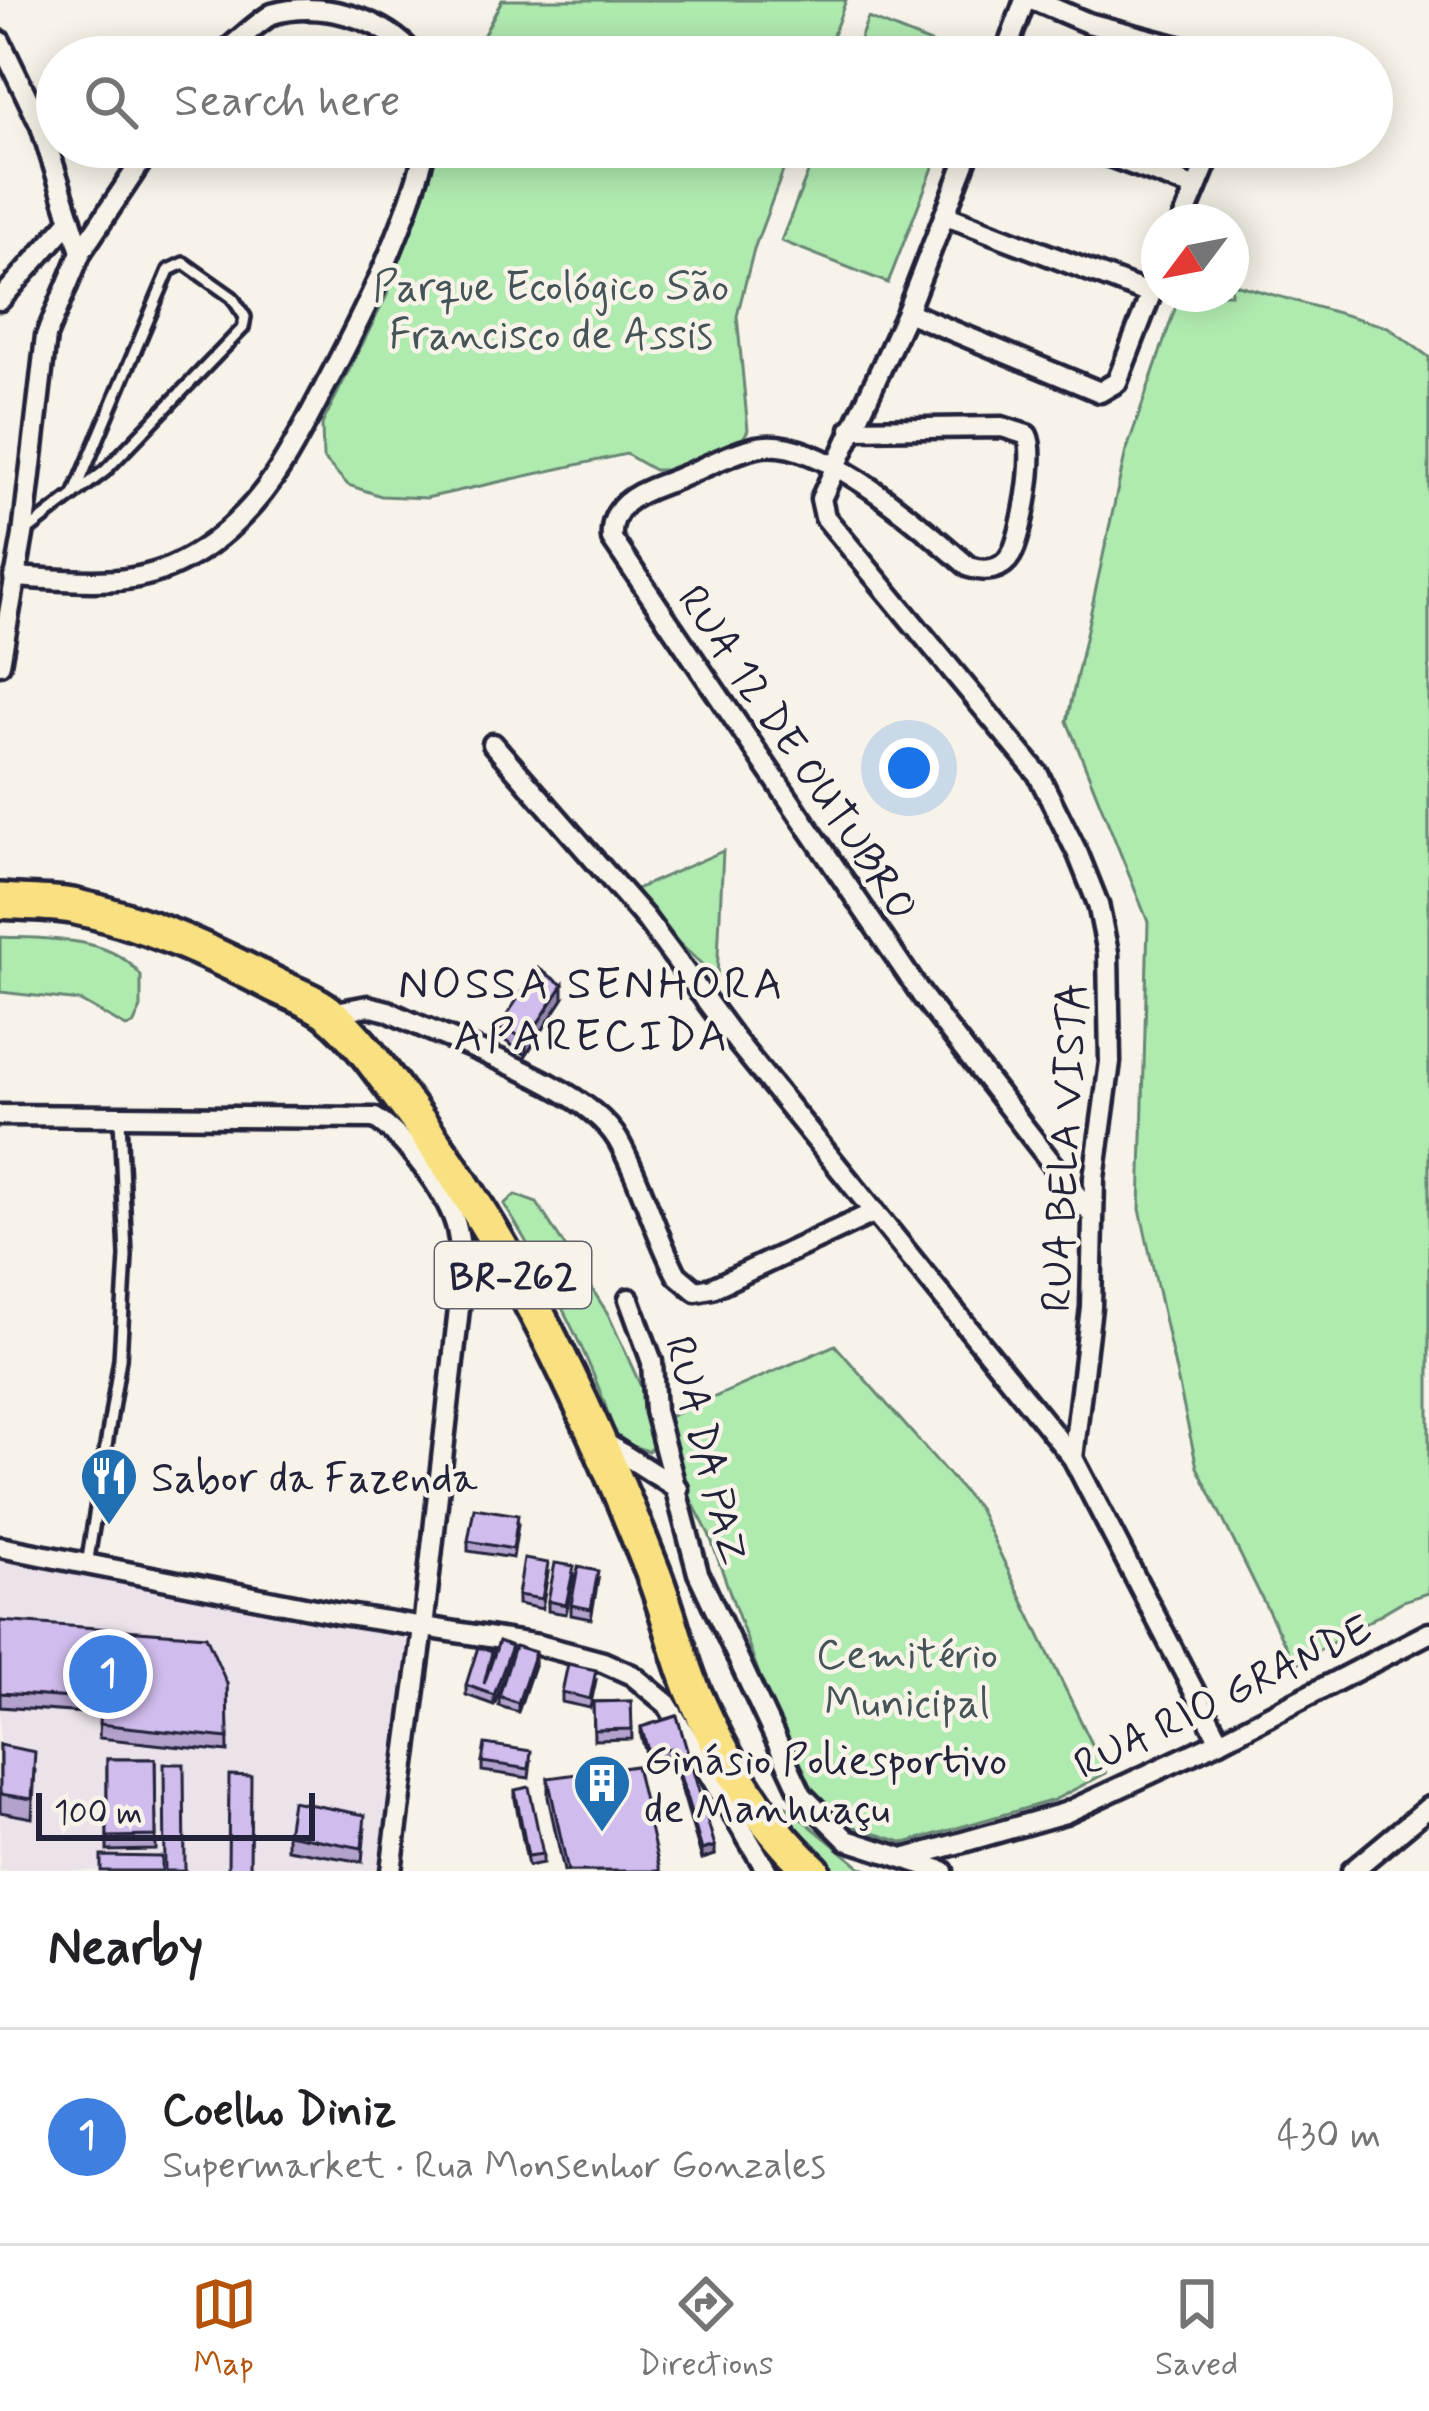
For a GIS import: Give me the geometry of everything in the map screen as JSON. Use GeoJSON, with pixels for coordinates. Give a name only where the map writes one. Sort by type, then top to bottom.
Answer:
{"type":"FeatureCollection","features":[{"type":"Feature","properties":{"kind":"highway","name":"BR-262"},"geometry":{"type":"LineString","coordinates":[[0,901],[70,906],[151,927],[330,1013],[452,1165],[548,1333],[601,1440],[738,1802],[813,1871]]}},
{"type":"Feature","properties":{"kind":"street"},"geometry":{"type":"LineString","coordinates":[[1014,36],[1030,0],[1137,36]]}},
{"type":"Feature","properties":{"kind":"street"},"geometry":{"type":"LineString","coordinates":[[245,36],[276,11],[316,1],[345,7],[398,36]]}},
{"type":"Feature","properties":{"kind":"street"},"geometry":{"type":"LineString","coordinates":[[0,41],[36,116]]}},
{"type":"Feature","properties":{"kind":"street"},"geometry":{"type":"LineString","coordinates":[[54,168],[81,252]]}},
{"type":"Feature","properties":{"kind":"street"},"geometry":{"type":"LineString","coordinates":[[0,664],[23,535],[46,337],[81,252],[137,168]]}},
{"type":"Feature","properties":{"kind":"street"},"geometry":{"type":"LineString","coordinates":[[14,577],[141,578],[176,565],[217,540],[246,513],[275,476],[377,286],[421,168]]}},
{"type":"Feature","properties":{"kind":"street"},"geometry":{"type":"LineString","coordinates":[[835,465],[907,312],[964,168]]}},
{"type":"Feature","properties":{"kind":"street"},"geometry":{"type":"LineString","coordinates":[[1142,168],[1196,188]]}},
{"type":"Feature","properties":{"kind":"street"},"geometry":{"type":"LineString","coordinates":[[1189,204],[1204,168]]}},
{"type":"Feature","properties":{"kind":"street"},"geometry":{"type":"LineString","coordinates":[[946,217],[1141,291]]}},
{"type":"Feature","properties":{"kind":"street"},"geometry":{"type":"LineString","coordinates":[[0,300],[71,220]]}},
{"type":"Feature","properties":{"kind":"street"},"geometry":{"type":"LineString","coordinates":[[907,312],[1089,391],[1109,390],[1117,382],[1143,312]]}},
{"type":"Feature","properties":{"kind":"street","name":"RUA 12 DE OUTUBRO"},"geometry":{"type":"LineString","coordinates":[[851,429],[1002,427],[1027,435],[1033,460],[1012,554],[983,572],[969,567],[892,503],[835,465],[793,450],[758,447],[644,490],[616,511],[610,524],[611,539],[923,997],[1092,1214]]}},
{"type":"Feature","properties":{"kind":"street","name":"RUA BELA VISTA"},"geometry":{"type":"LineString","coordinates":[[835,465],[821,499],[825,517],[1038,775],[1098,904],[1108,953],[1111,1022],[1092,1214],[1091,1307],[1073,1458]]}},
{"type":"Feature","properties":{"kind":"street"},"geometry":{"type":"LineString","coordinates":[[493,745],[646,918],[737,1042],[1073,1458],[1220,1741]]}},
{"type":"Feature","properties":{"kind":"street"},"geometry":{"type":"LineString","coordinates":[[330,1013],[368,1006],[388,1011],[550,1084],[592,1110],[617,1137],[669,1260],[686,1286],[696,1291],[712,1288],[875,1212]]}},
{"type":"Feature","properties":{"kind":"street"},"geometry":{"type":"LineString","coordinates":[[0,1114],[375,1118],[394,1130],[417,1157],[456,1222],[463,1273],[391,1871]]}},
{"type":"Feature","properties":{"kind":"street","name":"RUA DA PAZ"},"geometry":{"type":"LineString","coordinates":[[629,1299],[652,1362],[655,1412],[698,1573],[802,1795],[848,1840],[943,1871]]}},
{"type":"Feature","properties":{"kind":"street"},"geometry":{"type":"LineString","coordinates":[[601,1440],[678,1489]]}},
{"type":"Feature","properties":{"kind":"street"},"geometry":{"type":"LineString","coordinates":[[0,1547],[539,1646],[603,1663],[632,1676],[667,1704],[738,1802],[767,1871]]}},
{"type":"Feature","properties":{"kind":"street"},"geometry":{"type":"LineString","coordinates":[[659,1588],[698,1573]]}},
{"type":"Feature","properties":{"kind":"street","name":"RUA RIO GRANDE"},"geometry":{"type":"LineString","coordinates":[[908,1858],[1065,1813],[1220,1741],[1429,1633]]}},
{"type":"Feature","properties":{"kind":"street"},"geometry":{"type":"LineString","coordinates":[[1352,1871],[1429,1807]]}},
{"type":"Feature","properties":{"kind":"lane"},"geometry":{"type":"LineString","coordinates":[[23,535],[74,496],[163,415],[243,328],[245,316],[232,297],[184,263],[169,270],[74,496]]}},
{"type":"Feature","properties":{"kind":"lane"},"geometry":{"type":"LineString","coordinates":[[87,1565],[120,1359],[125,1256],[120,1117]]}},
{"type":"Feature","properties":{"kind":"shaded area"},"geometry":{"type":"Polygon","coordinates":[[[0,1547],[423,1628],[391,1871],[0,1871],[0,1547]]]}},
{"type":"Feature","properties":{"kind":"green space"},"geometry":{"type":"Polygon","coordinates":[[[502,0],[846,0],[833,36],[483,36],[502,0]]]}},
{"type":"Feature","properties":{"kind":"green space"},"geometry":{"type":"Polygon","coordinates":[[[868,18],[913,36],[861,36],[868,18]]]}},
{"type":"Feature","properties":{"kind":"green space","name":"Parque Ecológico São Francisco de Assis"},"geometry":{"type":"Polygon","coordinates":[[[426,168],[784,168],[754,249],[737,316],[748,430],[741,442],[665,470],[654,470],[626,454],[426,498],[381,496],[348,485],[323,458],[322,424],[386,297],[426,168]]]}},
{"type":"Feature","properties":{"kind":"green space"},"geometry":{"type":"Polygon","coordinates":[[[810,168],[933,168],[888,283],[781,241],[810,168]]]}},
{"type":"Feature","properties":{"kind":"green space"},"geometry":{"type":"Polygon","coordinates":[[[1249,288],[1388,327],[1429,357],[1429,1593],[1403,1601],[1295,1665],[1197,1467],[1140,1209],[1148,922],[1067,721],[1125,455],[1174,312],[1249,312],[1249,288]]]}},
{"type":"Feature","properties":{"kind":"green space"},"geometry":{"type":"Polygon","coordinates":[[[723,851],[717,978],[625,894],[723,851]]]}},
{"type":"Feature","properties":{"kind":"green space"},"geometry":{"type":"Polygon","coordinates":[[[0,937],[77,942],[129,963],[141,976],[141,1008],[133,1025],[126,1027],[80,1001],[0,992],[0,937]]]}},
{"type":"Feature","properties":{"kind":"green space"},"geometry":{"type":"Polygon","coordinates":[[[515,1195],[537,1203],[608,1314],[642,1389],[656,1444],[648,1451],[616,1441],[583,1351],[504,1204],[515,1195]]]}},
{"type":"Feature","properties":{"kind":"green space","name":"Cemitério Municipal"},"geometry":{"type":"Polygon","coordinates":[[[835,1345],[978,1508],[1106,1773],[1054,1800],[905,1843],[848,1825],[805,1782],[778,1727],[709,1534],[687,1492],[666,1418],[835,1345]]]}},
{"type":"Feature","properties":{"kind":"green space"},"geometry":{"type":"Polygon","coordinates":[[[781,1802],[869,1871],[828,1871],[773,1807],[781,1802]]]}},
{"type":"Feature","properties":{"kind":"building"},"geometry":{"type":"Polygon","coordinates":[[[538,968],[563,985],[526,1041],[501,1024],[538,968]]]}},
{"type":"Feature","properties":{"kind":"building"},"geometry":{"type":"Polygon","coordinates":[[[474,1508],[518,1515],[513,1549],[468,1541],[474,1508]]]}},
{"type":"Feature","properties":{"kind":"building"},"geometry":{"type":"Polygon","coordinates":[[[524,1559],[548,1563],[542,1599],[518,1595],[524,1559]]]}},
{"type":"Feature","properties":{"kind":"building"},"geometry":{"type":"Polygon","coordinates":[[[555,1563],[574,1566],[566,1605],[548,1601],[555,1563]]]}},
{"type":"Feature","properties":{"kind":"building"},"geometry":{"type":"Polygon","coordinates":[[[578,1567],[598,1571],[591,1609],[571,1605],[578,1567]]]}},
{"type":"Feature","properties":{"kind":"building"},"geometry":{"type":"Polygon","coordinates":[[[0,1621],[206,1636],[227,1684],[228,1738],[99,1724],[101,1700],[0,1693],[0,1621]]]}},
{"type":"Feature","properties":{"kind":"building"},"geometry":{"type":"Polygon","coordinates":[[[499,1641],[512,1646],[494,1695],[466,1685],[478,1647],[492,1652],[484,1684],[499,1641]]]}},
{"type":"Feature","properties":{"kind":"building"},"geometry":{"type":"Polygon","coordinates":[[[515,1646],[535,1652],[518,1703],[499,1696],[515,1646]]]}},
{"type":"Feature","properties":{"kind":"building"},"geometry":{"type":"Polygon","coordinates":[[[568,1664],[596,1670],[590,1699],[562,1692],[568,1664]]]}},
{"type":"Feature","properties":{"kind":"building"},"geometry":{"type":"Polygon","coordinates":[[[631,1701],[632,1729],[594,1730],[593,1702],[631,1701]]]}},
{"type":"Feature","properties":{"kind":"building"},"geometry":{"type":"Polygon","coordinates":[[[677,1716],[715,1846],[702,1850],[672,1748],[649,1754],[641,1727],[677,1716]]]}},
{"type":"Feature","properties":{"kind":"building"},"geometry":{"type":"Polygon","coordinates":[[[485,1744],[531,1751],[529,1769],[482,1762],[485,1744]]]}},
{"type":"Feature","properties":{"kind":"building"},"geometry":{"type":"Polygon","coordinates":[[[0,1745],[35,1752],[32,1799],[0,1794],[0,1745]]]}},
{"type":"Feature","properties":{"kind":"building"},"geometry":{"type":"Polygon","coordinates":[[[107,1759],[155,1759],[156,1836],[107,1837],[107,1759]]]}},
{"type":"Feature","properties":{"kind":"building"},"geometry":{"type":"Polygon","coordinates":[[[164,1764],[184,1764],[185,1871],[165,1871],[164,1764]]]}},
{"type":"Feature","properties":{"kind":"building","name":"Ginásio Poliesportivo de Manhuaçu"},"geometry":{"type":"Polygon","coordinates":[[[636,1766],[660,1871],[568,1871],[548,1778],[636,1766]]]}},
{"type":"Feature","properties":{"kind":"building"},"geometry":{"type":"Polygon","coordinates":[[[229,1775],[251,1776],[250,1871],[228,1871],[229,1775]]]}},
{"type":"Feature","properties":{"kind":"building"},"geometry":{"type":"Polygon","coordinates":[[[529,1787],[543,1854],[528,1856],[515,1790],[529,1787]]]}},
{"type":"Feature","properties":{"kind":"building"},"geometry":{"type":"Polygon","coordinates":[[[292,1801],[365,1815],[362,1848],[287,1834],[292,1801]]]}},
{"type":"Feature","properties":{"kind":"building"},"geometry":{"type":"Polygon","coordinates":[[[101,1856],[162,1857],[162,1871],[101,1871],[101,1856]]]}},
{"type":"Feature","properties":{"kind":"place","name":"Sabor da Fazenda"},"geometry":{"type":"Point","coordinates":[109,1527]}},
{"type":"Feature","properties":{"kind":"place","name":"Coelho Diniz"},"geometry":{"type":"Point","coordinates":[108,1674]}},
{"type":"Feature","properties":{"kind":"place","name":"Ginásio Poliesportivo de Manhuaçu"},"geometry":{"type":"Point","coordinates":[602,1834]}},
{"type":"Feature","properties":{"kind":"district","name":"NOSSA SENHORA APARECIDA"},"geometry":{"type":"Point","coordinates":[592,1008]}}]}
